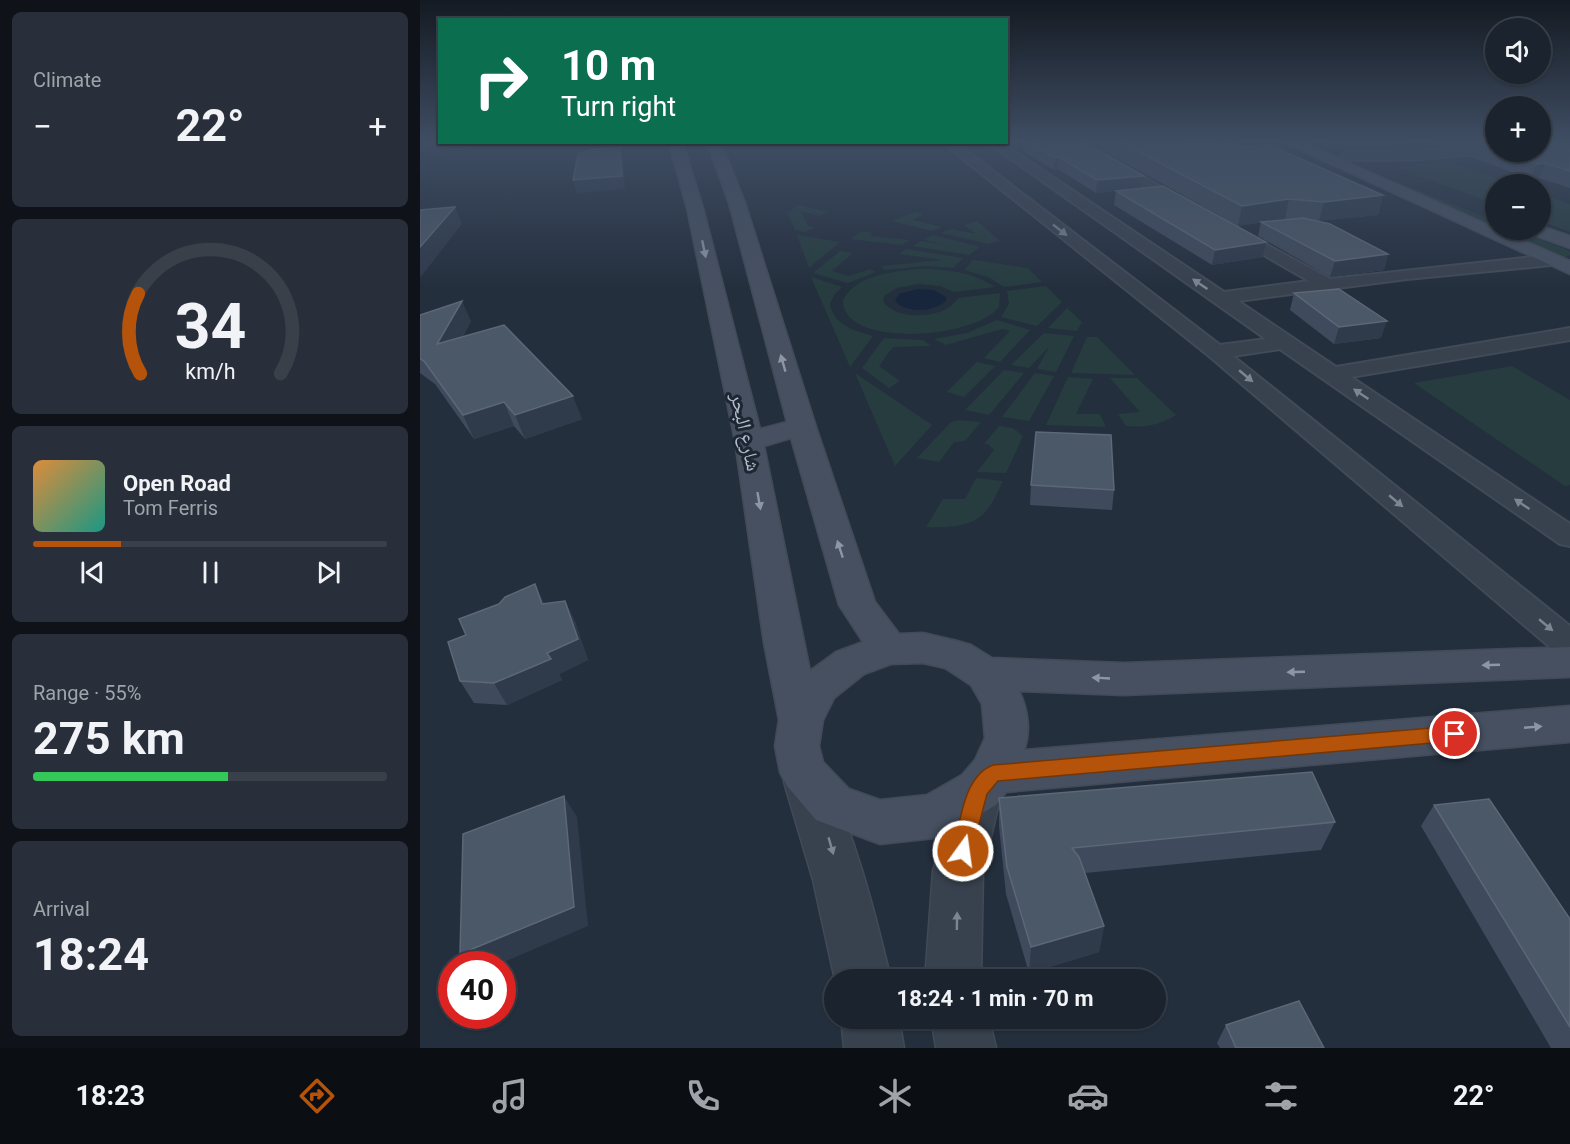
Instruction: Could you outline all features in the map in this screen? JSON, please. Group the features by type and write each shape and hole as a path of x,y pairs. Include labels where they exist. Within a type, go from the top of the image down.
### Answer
{"main road":[{"name":"شارع البحر","path":"696,190 695,208 748,441 784,643 801,720"},
{"name":"شارع البحر","path":"729,190 737,203 802,427 858,605 888,649"},
{"path":"1395,190 1570,268"},
{"path":"695,208 737,203"},
{"path":"1551,235 1570,242"},
{"path":"748,441 802,427"},
{"path":"986,782 1007,738 1003,702 985,674 957,656 923,648 888,649 850,663 819,687 801,720 797,746 803,772 832,805 880,822 934,816 986,782 1570,724"},
{"path":"985,674 1124,679 1570,663"}],"street":[{"path":"1007,190 1216,352 1570,645"},
{"path":"1063,190 1570,537"},
{"path":"1159,190 1327,284"},
{"path":"1143,195 1165,193"},
{"path":"1079,202 1100,200"},
{"path":"1236,233 1259,229"},
{"path":"1221,298 1407,274 1551,260"},
{"path":"1386,263 1407,274"},
{"path":"1331,374 1570,334"},
{"path":"1216,352 1284,342"},
{"path":"803,772 827,834 848,908 861,969"},
{"path":"954,969 958,871 986,782"},
{"path":"871,1029 874,1048"},
{"path":"962,1029 966,1048"}],"green space":[{"path":"1408,190 1416,190 1485,217 1485,225"},
{"path":"1458,190 1485,190 1485,200"},
{"path":"1551,198 1570,204 1570,232 1551,225"},
{"path":"799,205 829,212 819,216 801,211 808,226 815,227 805,232 795,230 787,213"},
{"path":"915,212 924,214 912,220 942,227 932,231 892,221"},
{"path":"977,221 1000,241 989,244 941,233 951,229 976,234 964,225"},
{"path":"862,231 873,233 870,236 910,240 902,245 850,239"},
{"path":"797,235 840,242 809,268"},
{"path":"933,235 980,247 969,255 913,246 921,241 945,245 925,240"},
{"path":"1518,240 1542,240 1570,251 1570,255 1562,260"},
{"path":"906,249 963,258 954,268 926,266 885,270 881,266 943,260 899,254"},
{"path":"840,251 853,253 832,271 849,276 870,269 876,272 848,283 813,273"},
{"path":"973,260 1028,268 1042,282 1004,287 988,277 964,270"},
{"path":"917,269 967,274 995,287 954,292 940,286 918,284 897,288 884,296 883,301 889,308 909,315 933,314 952,305 958,298 1000,293 999,307 985,318 964,326 939,332 912,334 886,332 864,326 848,316 843,300 857,285 876,276"},
{"path":"811,277 842,287 834,295 830,304 835,317 852,329 873,336 850,367"},
{"path":"1046,286 1062,302 1037,326 1001,317 1009,304 1007,291"},
{"path":"1067,308 1082,322 1077,331 1048,328"},
{"path":"997,320 1030,330 1000,362 984,358 1010,331 1002,329 946,345 934,339 967,333"},
{"path":"1044,333 1074,336 1056,372 1037,369 1049,347 1029,368 1011,365"},
{"path":"1087,337 1097,337 1135,375 1071,373"},
{"path":"884,338 923,340 931,346 893,347 879,366 900,381 889,388 862,368"},
{"path":"977,362 995,366 964,397 947,392"},
{"path":"1512,366 1570,400 1570,485 1565,486 1414,383"},
{"path":"1004,370 1024,373 989,415 965,410"},
{"path":"855,373 932,425 895,466"},
{"path":"1035,373 1054,376 1029,421 1002,417"},
{"path":"1068,377 1093,379 1076,414 1100,414 1106,427 1046,425"},
{"path":"1110,378 1137,378 1176,415 1152,425 1126,426 1118,414 1140,412"},
{"path":"959,420 981,422 965,441 954,442 939,462 917,458 951,422"},
{"path":"999,426 1013,428 1023,436 1006,473 977,472 994,450 988,444 984,444"},
{"path":"976,478 1003,481 991,504 981,516 959,525 926,527 943,499 965,499"}],"water":[{"path":"918,289 934,290 946,297 946,301 935,307 913,310 895,301 899,294"}],"building":[{"path":"1170,190 1266,242 1215,250 1116,191"},
{"path":"1211,190 1371,190 1383,195 1324,202 1289,199 1242,206"},
{"path":"455,207 420,247 420,210"},
{"path":"1303,218 1330,224 1388,254 1335,261 1261,222"},
{"path":"1339,289 1387,321 1339,327 1294,293"},
{"path":"462,301 437,344 504,325 573,396 515,415 504,402 463,415 424,361 420,359 420,315"},
{"path":"1036,432 1111,435 1114,490 1031,485"},
{"path":"535,584 542,604 565,601 578,639 547,653 551,659 494,683 460,681 448,642 466,635 459,619 499,604 505,597"},
{"path":"1312,772 1335,822 1072,848 1079,857 1104,926 1031,947 1007,867 999,798"},
{"path":"564,796 574,907 467,951 460,951 463,834"},
{"path":"1489,799 1570,919 1570,1027 1434,805"},
{"path":"1299,1001 1324,1048 1236,1048 1226,1025"}],"route":[{"path":"963,851 979,790 993,773 1455,734"}]}
